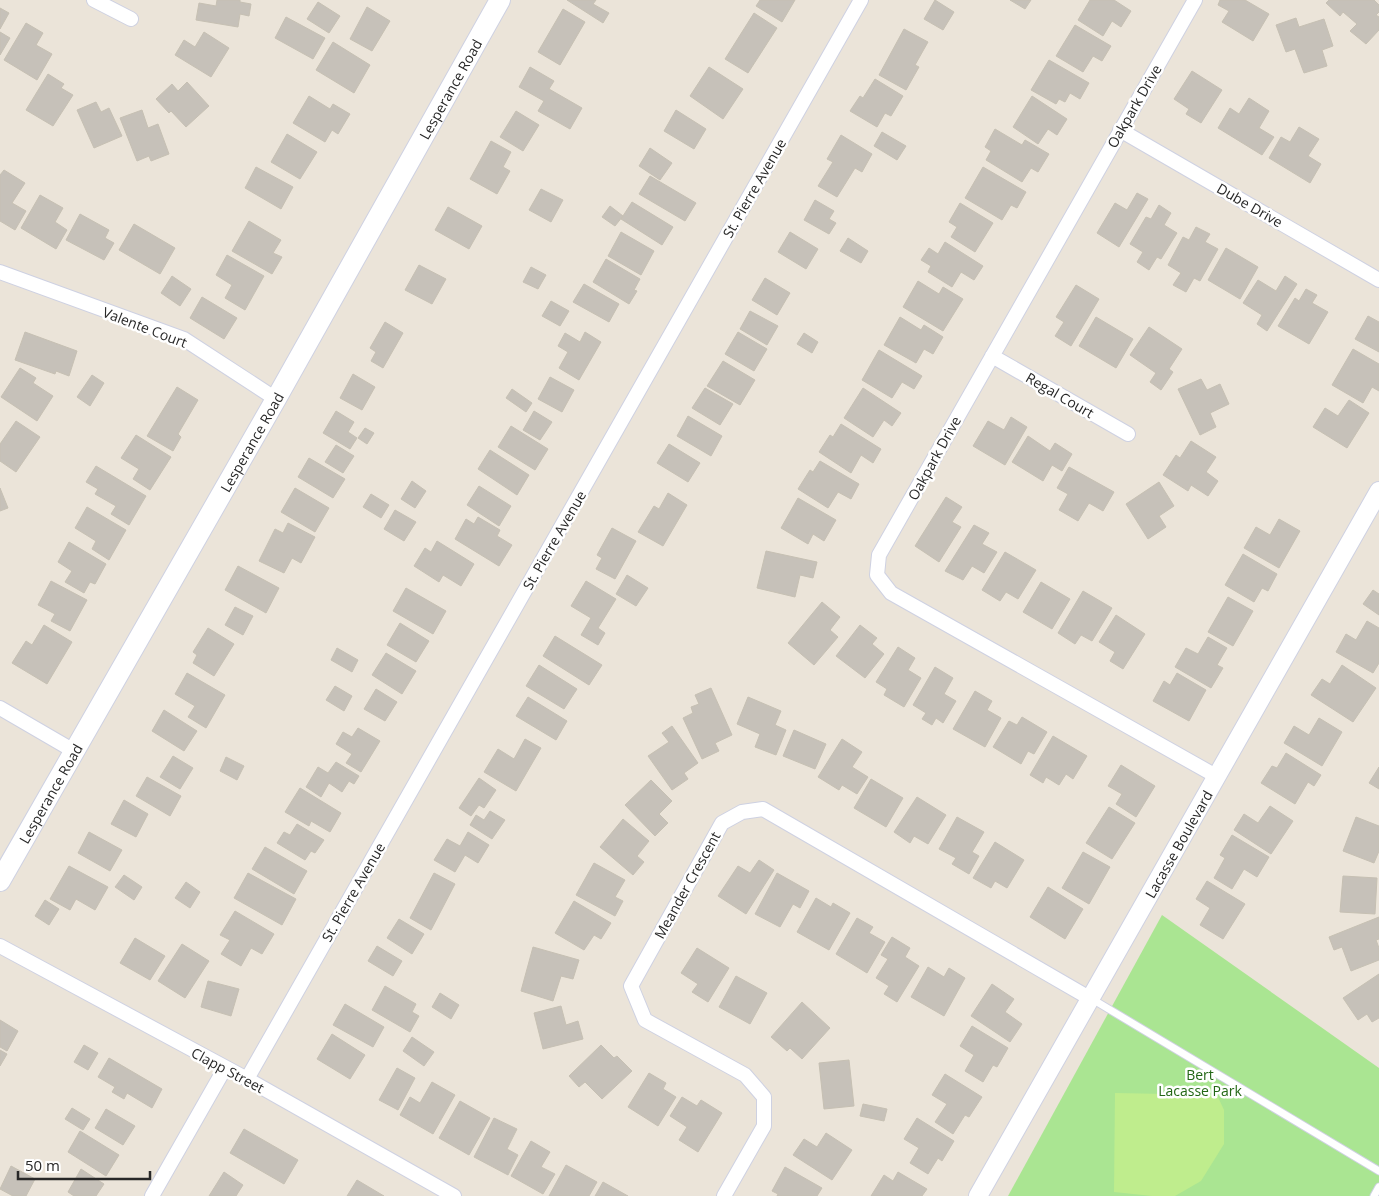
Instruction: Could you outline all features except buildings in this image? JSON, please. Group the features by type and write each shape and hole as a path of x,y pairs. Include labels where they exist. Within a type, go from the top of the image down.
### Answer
{"main road":[{"name":"Lesperance Road","path":"0,881 276,399 500,0"}],"street":[{"path":"94,0 131,19"},
{"name":"St. Pierre Avenue","path":"247,1079 861,0"},
{"name":"Oakpark Drive","path":"1195,0 879,556 877,575 891,593 1216,776"},
{"name":"Dube Drive","path":"1120,130 1379,280"},
{"name":"Valente Court","path":"2,277 184,340 276,399"},
{"name":"Regal Court","path":"992,356 1128,434"},
{"name":"Lacasse Boulevard","path":"978,1196 1379,491"},
{"path":"0,708 74,751"},
{"name":"Meander Crescent","path":"724,1196 764,1126 764,1097 745,1075 645,1020 631,986 722,823 742,812 763,808 1091,999"},
{"name":"Clapp Street","path":"0,946 247,1079 454,1196"},
{"path":"152,1196 225,1068"}],"lane":[{"path":"1091,999 1379,1171"},
{"path":"1374,1196 1379,1187"}],"green space":[{"name":"Bert Lacasse Park","path":"1162,915 1379,1068 1379,1196 1008,1196"},
{"path":"1115,1093 1217,1095 1224,1110 1224,1144 1201,1181 1175,1196 1152,1196 1114,1192"}]}
